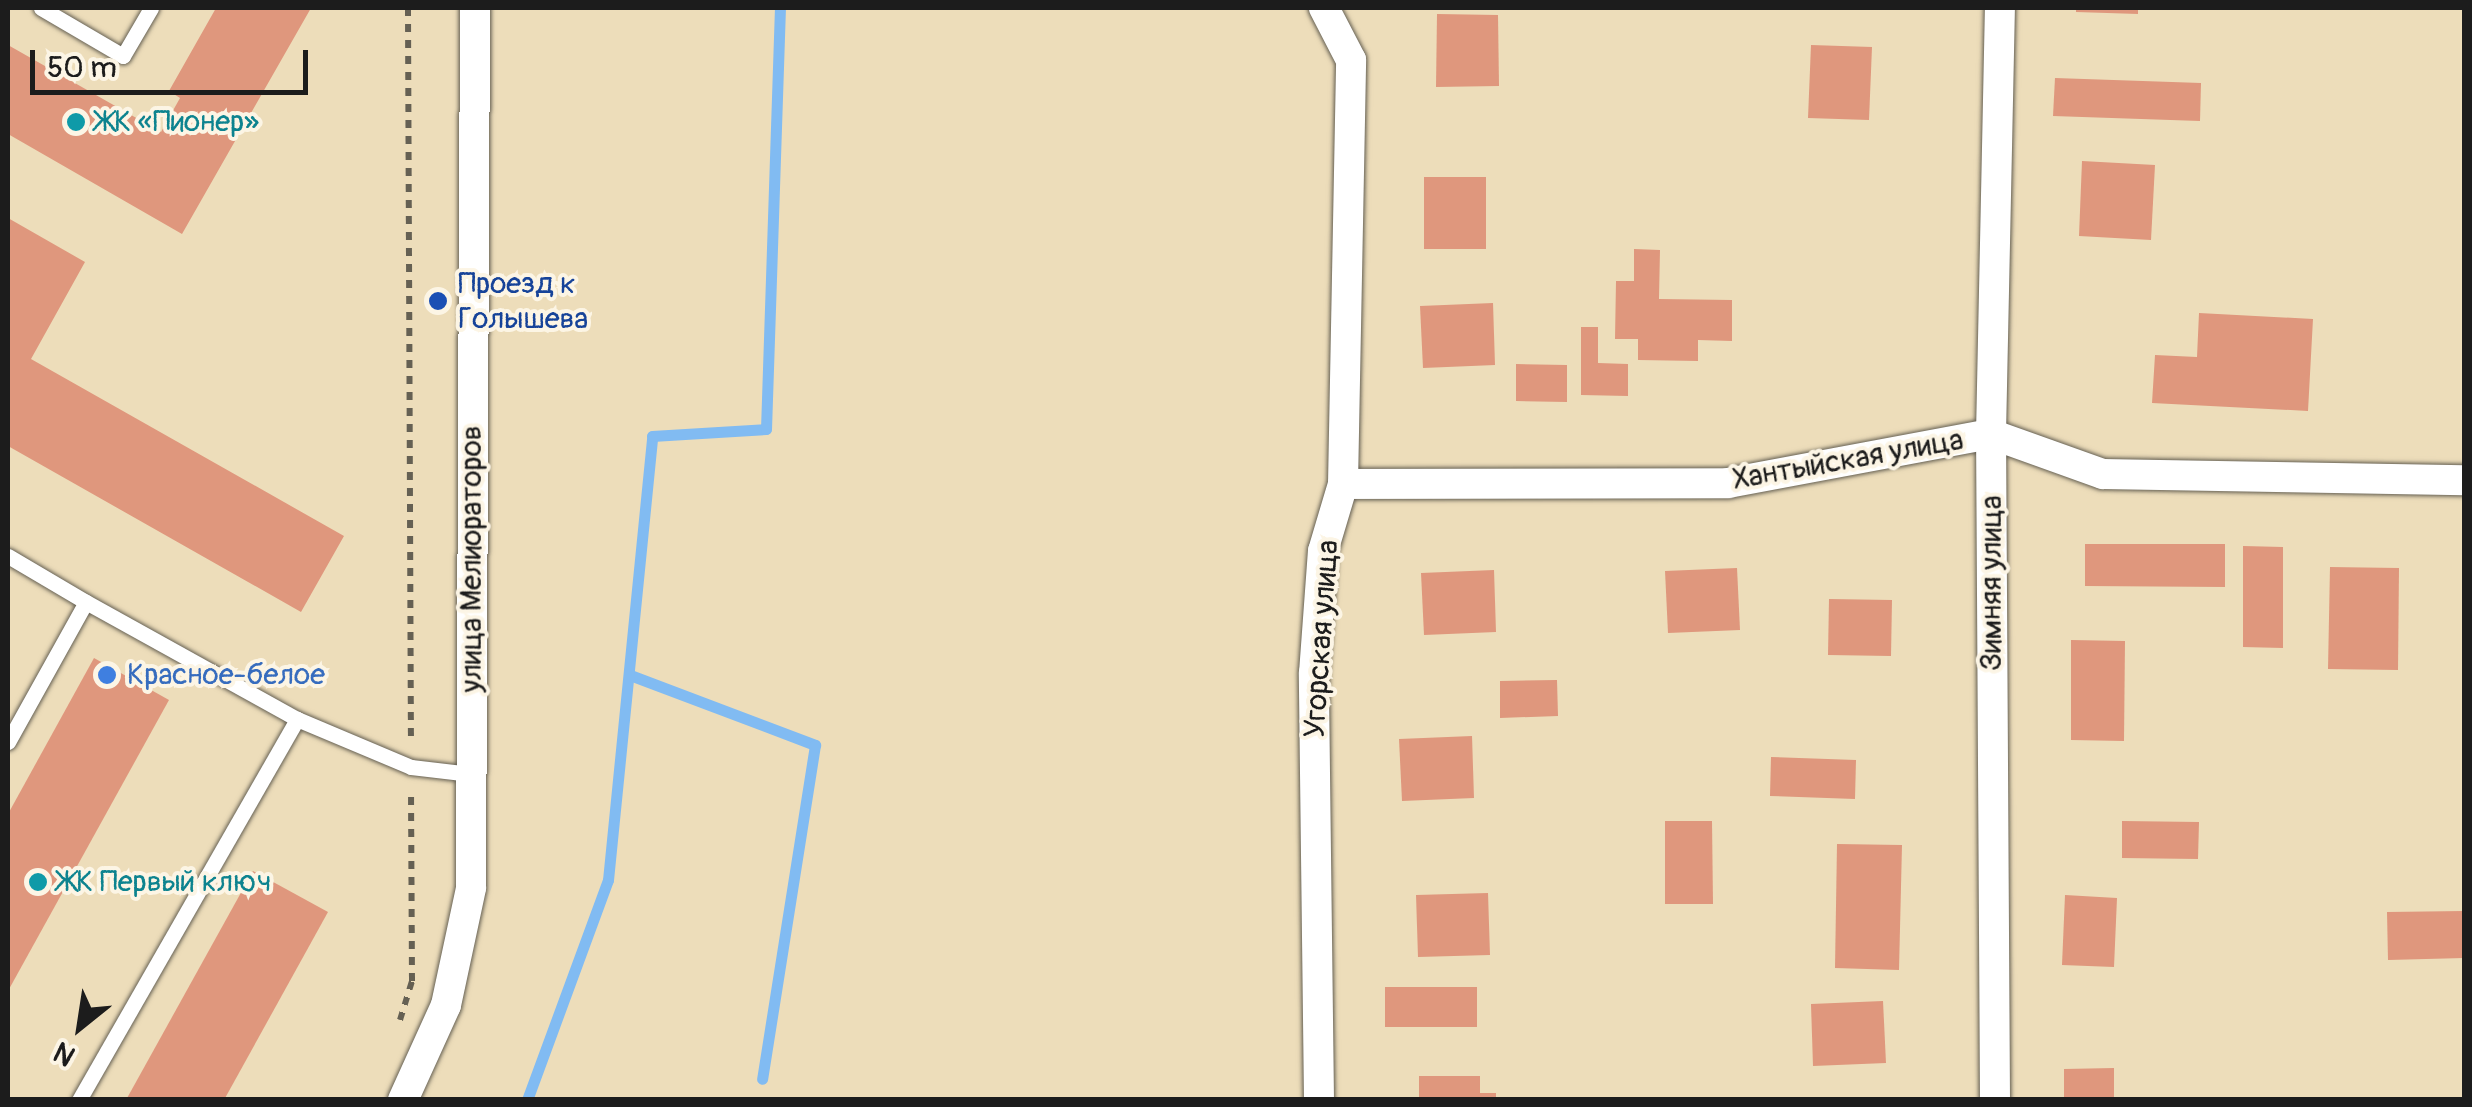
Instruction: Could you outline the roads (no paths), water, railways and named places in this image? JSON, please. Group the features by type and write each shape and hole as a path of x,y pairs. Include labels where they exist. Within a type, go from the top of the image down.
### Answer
{"street":[{"name":"улица Мелиораторов","path":"403,1100 446,1005 471,888 475,8"},
{"name":"Угорская улица","path":"1319,1100 1314,673 1322,550 1343,484 1351,60 1324,8"},
{"name":"Зимняя улица","path":"1996,1100 1992,434 2000,8"},
{"name":"Хантыйская улица","path":"1343,484 1728,482 1992,434 2103,474 2464,480"}],"lane":[{"path":"41,8 123,56 151,8"},
{"path":"8,556 298,718 411,767 471,774"},
{"path":"8,742 86,602"},
{"path":"79,1100 298,718"}],"waterway":[{"path":"527,1100 608,880 652,436 766,429 780,8"},
{"path":"630,675 815,745 762,1079"}],"place":[{"name":"ЖК «Пионер»","path":"76,122"},
{"name":"Проезд к Голышева","path":"438,301"},
{"name":"Красное-белое","path":"107,675"},
{"name":"ЖК Первый ключ","path":"38,882"}]}
